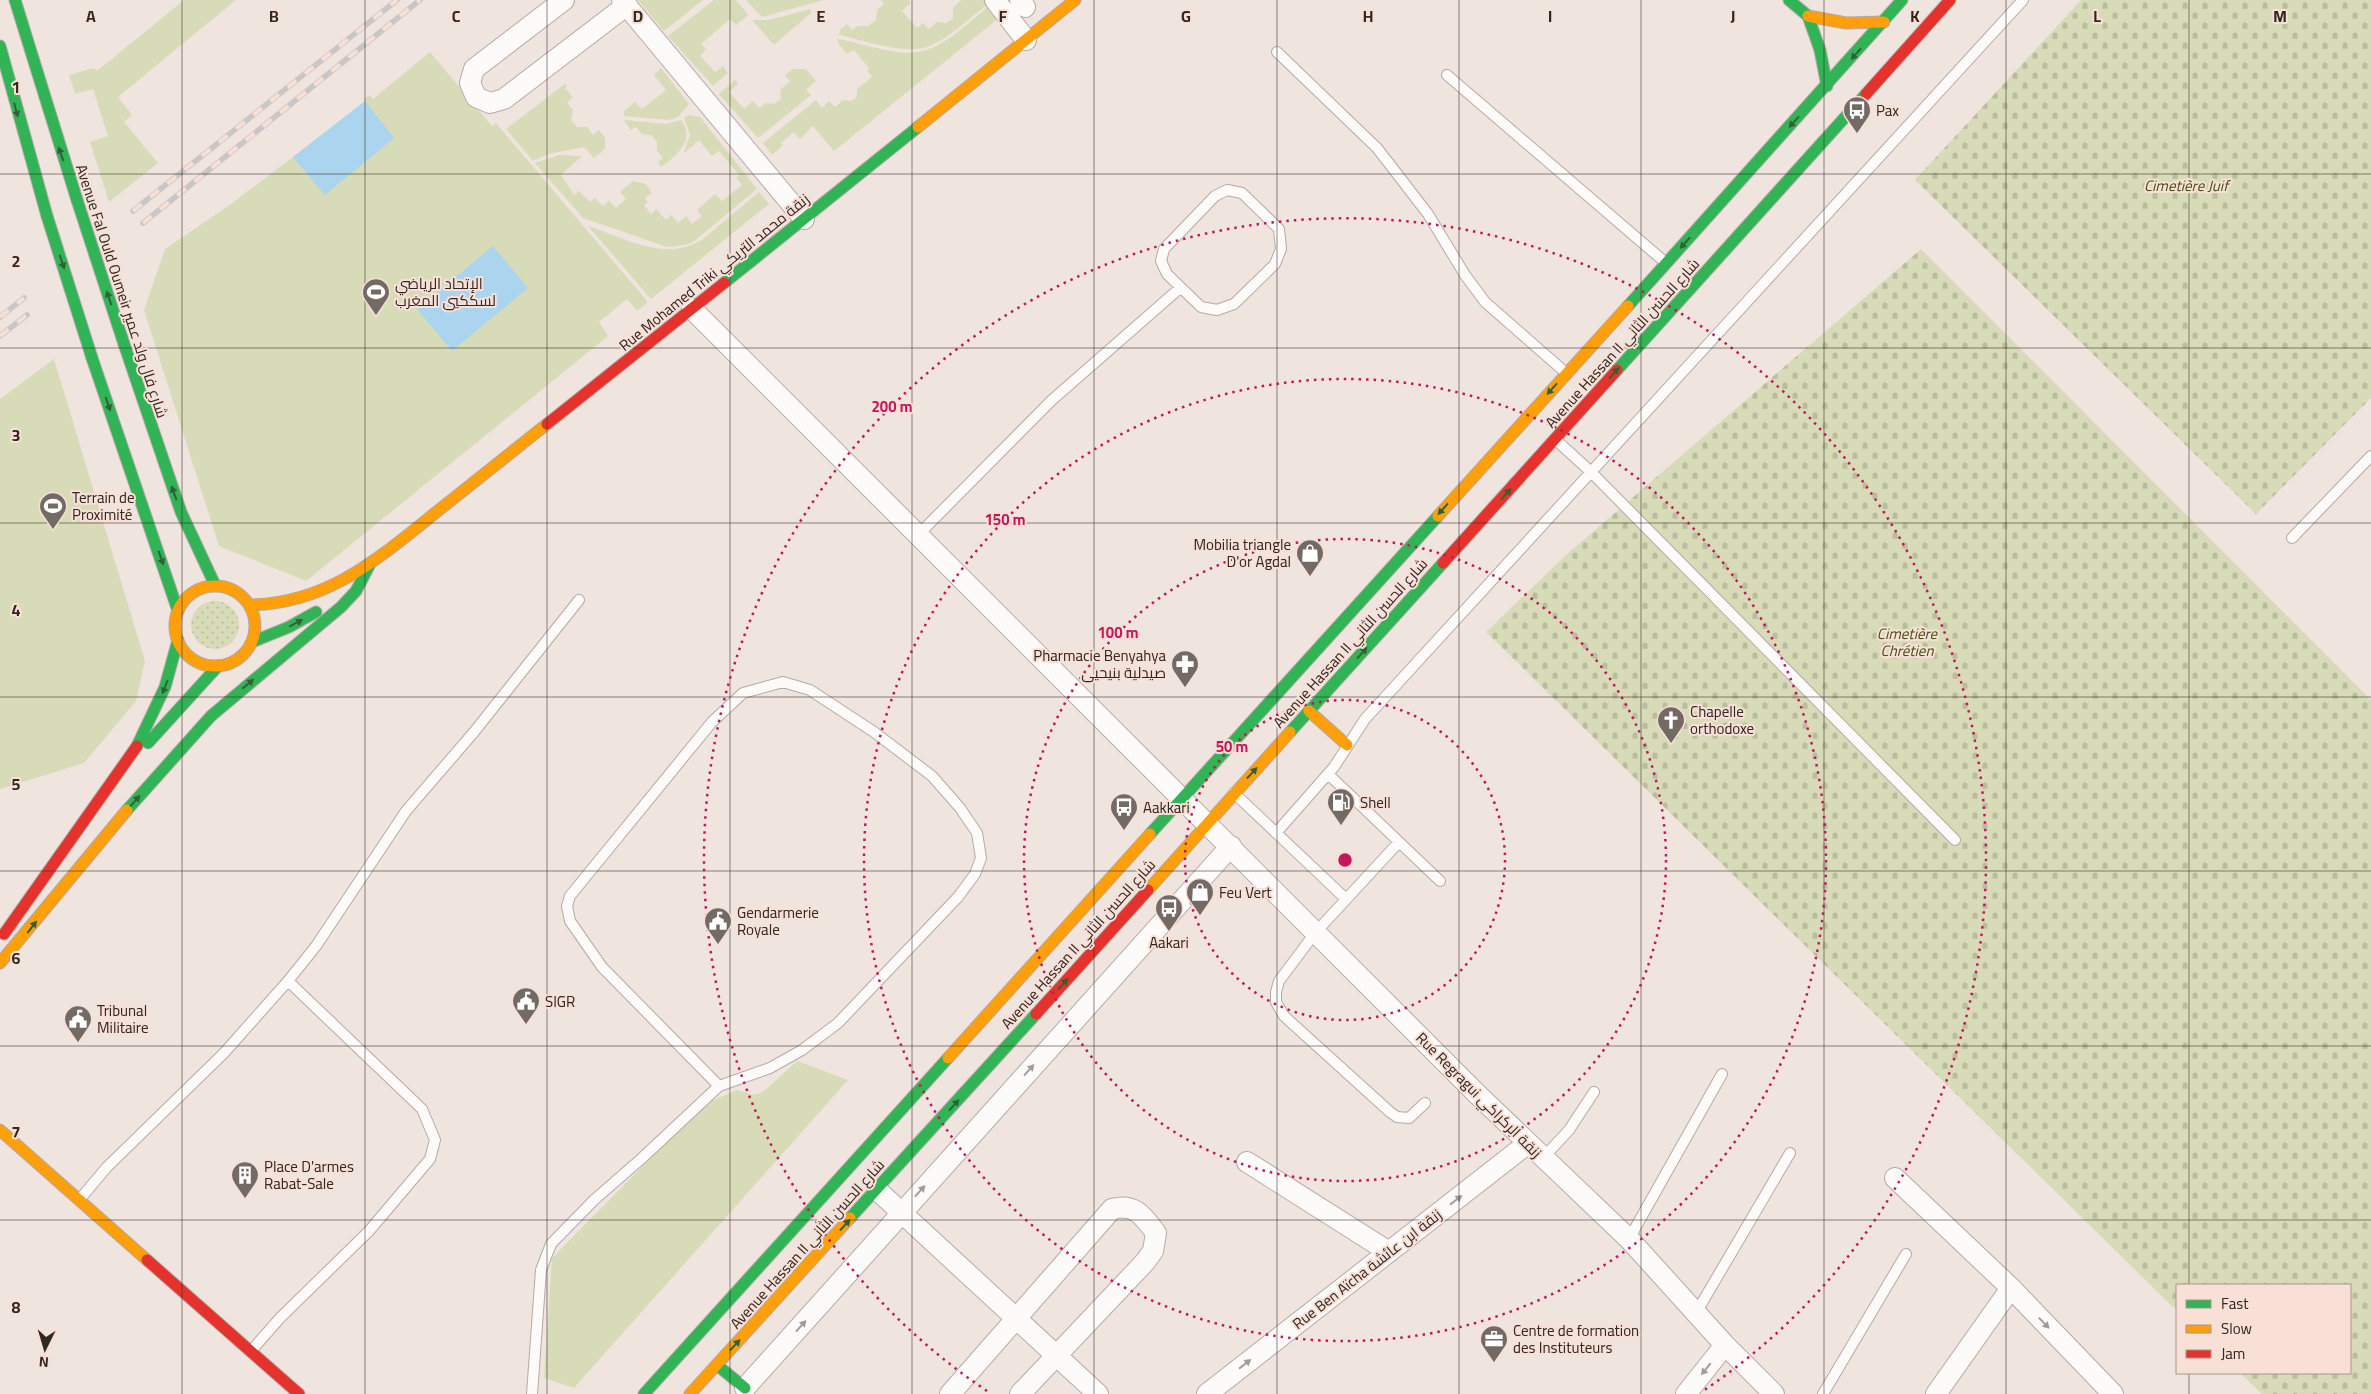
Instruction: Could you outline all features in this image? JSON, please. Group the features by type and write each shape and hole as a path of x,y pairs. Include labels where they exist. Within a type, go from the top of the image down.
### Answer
{"main road":[{"name":"Avenue Fal Ould Oumeir شارع فال ولد عمير","path":"15,0 77,200 181,512 216,585"},
{"name":"Rue Mohamed Triki زنقة محمد التريكي","path":"252,642 290,627 319,610 341,593 370,565 804,220 1075,0"},
{"path":"1789,0 1808,16 1846,23 1884,22"},
{"name":"Avenue Hassan II شارع الحسن الثاني","path":"644,1394 1827,86 1902,0"},
{"name":"Avenue Hassan II شارع الحسن الثاني","path":"690,1394 1122,919 1206,821 1309,711 1950,0"},
{"path":"1808,16 1820,50 1827,86"},
{"path":"0,46 22,134 47,216 92,358 178,611"},
{"name":"Rue Mohamed Triki زنقة محمد التريكي","path":"249,605 279,604 308,598 370,565"},
{"path":"0,963 185,744 234,696 341,608 356,591 370,565"},
{"path":"0,939 133,754 165,687 178,640 176,621 178,611 189,596 206,587 216,585 231,589 249,605 255,621 252,642 234,661 218,666 159,733 133,754"},
{"path":"178,640 186,652 198,661 218,666"},
{"path":"1309,711 1347,745"},
{"path":"0,1130 299,1394"},
{"path":"717,1364 742,1391"}],"street":[{"path":"564,0 474,69 470,84 476,97 490,103 504,99 625,3 804,220"},
{"path":"995,0 1026,40"},
{"name":"Rue Regragui زنقة الركراكي","path":"692,309 1231,846 1315,933 1528,1144 1629,1239 1725,1345 1774,1394"},
{"path":"742,1391 1231,846"},
{"name":"Rue Ben Aïcha زنقة ابن عائشة","path":"1207,1394 1528,1144"},
{"path":"1247,1162 1389,1252"},
{"path":"1895,1178 2011,1288 2113,1394"},
{"path":"877,1190 1098,1394"},
{"path":"950,1394 1112,1210 1123,1206 1136,1211 1156,1233 1153,1251 1145,1262 1020,1394"},
{"path":"1936,1394 2011,1288"},
{"path":"1686,1394 1725,1345"}],"lane":[{"path":"1276,833 1328,774 1371,712 2023,0"},
{"path":"1277,52 1377,148 1428,214 1465,275 1485,302 1566,373"},
{"path":"1447,75 1666,264"},
{"path":"1227,190 1242,194 1279,229 1281,249 1275,264 1234,304 1217,310 1201,307 1180,288 1167,274 1161,261 1164,250 1215,196 1227,190"},
{"path":"919,534 1052,400 1180,288"},
{"path":"1555,439 1591,472 1955,840"},
{"path":"2292,538 2371,456"},
{"path":"79,1200 107,1167 230,1046 288,981 316,946 406,811 474,732 579,600"},
{"path":"532,1394 541,1270 551,1244 594,1200 719,1086 770,1068 802,1050 838,1023 958,897 975,874 981,858 977,834 960,808 932,776 874,732 810,690 783,682 743,693 712,722 583,877 570,896 567,906 570,921 602,967 719,1086"},
{"path":"1328,774 1440,881"},
{"path":"1234,792 1346,899"},
{"path":"1399,842 1315,933 1279,981 1276,992 1279,1010 1397,1117 1409,1118 1425,1103"},
{"path":"251,1352 280,1318 369,1231 430,1159 435,1140 422,1110 288,981"},
{"path":"1629,1239 1722,1074"},
{"path":"1543,1158 1568,1130 1594,1092"},
{"path":"1696,1313 1790,1153"},
{"path":"1822,1394 1906,1254"}],"green space":[{"path":"184,0 236,0 118,97 132,115 124,122 158,163 109,202 90,142 108,136 93,89 75,94 69,75 94,68 97,71"},
{"path":"638,0 703,0 664,31"},
{"path":"714,0 736,0 748,15 736,25 730,19 701,44 706,49 700,56 715,72 723,66 728,73 713,86 668,36"},
{"path":"746,0 824,0 762,17"},
{"path":"881,0 909,0 911,3 902,11 917,28 923,23 929,29 937,22 946,23 953,18 953,8 961,0 984,0 988,4 951,34 927,47 917,49 895,48 839,35 840,30 847,24 852,30 858,26 868,26 876,20 877,10 884,4"},
{"name":"Cimetière Juif","path":"2081,0 2371,0 2371,398 2256,514 1915,180"},
{"path":"989,6 999,18 834,151 813,126 800,139 794,132 781,143 783,145 772,155 763,143 816,100 822,108 829,101 835,107 843,100 851,101 857,97 857,89 872,77 867,70 869,68 854,50 847,54 838,43 838,39 889,51 909,53 928,50 947,40"},
{"path":"811,9 811,13 774,45 752,20 769,20"},
{"name":"الإتحاد الرياضي لسككيي المغرب","path":"430,52 492,126 496,123 648,302 637,311 627,299 599,322 608,336 306,581 219,546 144,310 165,249 231,204 365,102 364,99 370,95 373,99"},
{"path":"661,68 689,104 678,117 669,120 624,116 624,111 635,102 642,109 666,90 654,75"},
{"path":"793,69 806,69 816,81 806,90 811,95 758,138 719,94 735,80 738,84 729,92 744,109 753,101 759,108 766,103 774,104 781,99 780,90 790,81 785,75"},
{"path":"566,83 566,89 573,97 567,103 573,110 571,120 577,127 587,127 593,135 599,130 605,138 605,149 594,158 584,147 549,154 533,161 506,129"},
{"path":"689,115 700,117 757,189 693,242 685,245 667,247 583,218 535,163 559,155 582,156 561,175 574,195 579,191 590,202 595,198 603,206 609,200 616,208 626,199 620,192 633,181 646,184 652,193 645,198 648,202 644,205 651,214 656,209 666,220 671,215 678,223 686,216 692,224 702,216 697,210 715,194 722,201 742,185 736,178 739,175 719,151 712,156 699,140 683,154 690,135 684,118"},
{"path":"624,120 666,124 681,120 685,127 685,141 678,153 661,167 658,162 663,158 657,151 657,142 651,135 642,134 636,127 631,130"},
{"path":"759,192 769,204 651,299 588,226 646,246 675,249 689,246 703,239"},
{"name":"Cimetière Chrétien","path":"1921,249 2371,700 2371,1394 2262,1394 2241,1374 2351,1374 2351,1284 2176,1284 2176,1310 1486,632 1565,556"},
{"name":"Terrain de Proximité","path":"54,359 145,661 136,701 84,763 0,789 0,399"},
{"path":"215,601 224,603 232,608 237,616 239,625 237,634 232,642 224,647 215,649 206,647 198,642 193,634 191,625 193,616 198,608 206,603"},
{"path":"797,1061 848,1080 574,1388 544,1378 552,1258 694,1114 709,1102 737,1090 754,1095 763,1092"}],"water":[{"path":"365,101 394,138 325,195 293,157"},
{"path":"493,246 528,288 452,351 417,309"}],"railway":[{"path":"133,211 397,0"},
{"path":"143,223 420,0"},
{"path":"0,317 24,298"},
{"path":"0,336 27,315"}],"traffic: fast":[{"path":"15,0 77,200"},
{"path":"1789,0 1808,16 1820,50 1827,86"},
{"path":"1628,306 1902,0"},
{"path":"0,46 47,216"},
{"path":"1617,370 1866,94"},
{"path":"724,283 918,127"},
{"path":"77,200 124,344"},
{"path":"47,216 92,358"},
{"path":"124,344 181,512 215,585"},
{"path":"92,358 178,611"},
{"path":"1150,834 1438,516"},
{"path":"1290,732 1443,563"},
{"path":"127,810 211,716 341,607 356,591 369,566"},
{"path":"252,642 289,627 316,612"},
{"path":"137,746 165,687 178,640"},
{"path":"148,743 218,666"},
{"path":"850,1218 1036,1014"},
{"path":"644,1394 948,1058"},
{"path":"717,1365 745,1388"}],"traffic: slow":[{"path":"918,127 1075,0"},
{"path":"1808,16 1846,23 1884,22"},
{"path":"1438,516 1628,306"},
{"path":"249,605 278,603 304,596 329,587 352,575 396,545 547,424"},
{"path":"215,586 230,589 243,598 252,611 255,626 252,641 243,654 230,663 215,666 200,663 187,654 178,641 175,626 178,611 187,598 200,589 215,586"},
{"path":"1309,711 1347,745"},
{"path":"1148,890 1290,732"},
{"path":"0,963 127,810"},
{"path":"948,1058 1150,834"},
{"path":"0,1130 147,1260"},
{"path":"690,1394 850,1218"}],"traffic: jam":[{"path":"1866,94 1950,0"},
{"path":"547,424 724,283"},
{"path":"1443,563 1617,370"},
{"path":"4,934 137,746"},
{"path":"1036,1014 1148,890"},
{"path":"147,1260 299,1394"}],"place":[{"name":"Pax","path":"1857,134"},
{"name":"الإتحاد الرياضي لسككيي المغرب","path":"376,316"},
{"name":"Terrain de Proximité","path":"53,530"},
{"name":"Mobilia triangle D'or Agdal","path":"1310,577"},
{"name":"Pharmacie Benyahya صيدلية بنيحيى","path":"1185,688"},
{"name":"Chapelle orthodoxe","path":"1671,744"},
{"name":"Shell","path":"1341,826"},
{"name":"Aakkari","path":"1124,831"},
{"name":"Feu Vert","path":"1200,916"},
{"name":"Aakari","path":"1169,932"},
{"name":"Gendarmerie Royale","path":"718,945"},
{"name":"SIGR","path":"526,1025"},
{"name":"Tribunal Militaire","path":"78,1043"},
{"name":"Place D'armes Rabat-Sale","path":"245,1199"},
{"name":"Centre de formation des Instituteurs","path":"1494,1363"}]}
